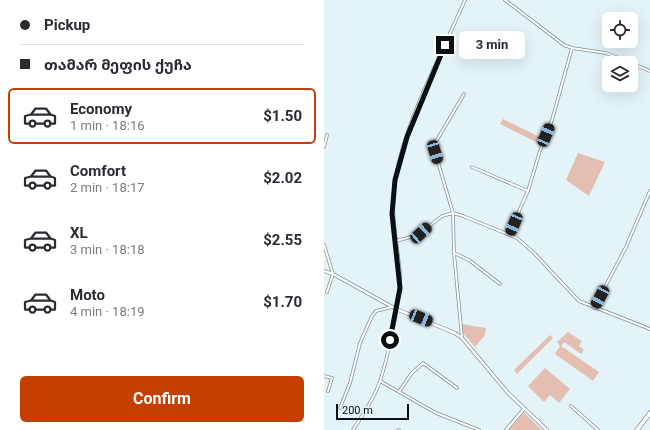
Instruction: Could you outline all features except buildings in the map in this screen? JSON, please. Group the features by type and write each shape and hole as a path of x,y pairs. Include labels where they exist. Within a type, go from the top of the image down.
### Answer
{"highway":[{"path":"637,430 650,412"}],"main road":[{"path":"324,271 333,274 392,307 447,329 462,338 524,409 547,430"},
{"path":"506,430 524,409"}],"street":[{"path":"353,430 373,398 380,381 400,288 392,214 395,180 403,151 429,80 465,0"},
{"path":"505,0 564,45 572,48 606,53 614,56"},
{"path":"510,233 528,191 540,151 552,120 572,48"},
{"path":"638,66 650,72"},
{"path":"462,338 454,253 453,213 434,145 464,94"},
{"path":"324,147 327,134"},
{"path":"472,167 528,191"},
{"path":"594,308 626,247 650,191"},
{"path":"396,241 418,235 442,216 453,213 510,233 535,254 574,298 594,308 650,329"},
{"path":"324,245 333,274 327,292"},
{"path":"454,253 469,260 500,284"},
{"path":"340,408 350,383 358,349 372,316 376,311 392,307"},
{"path":"399,392 411,374 423,363 457,388"},
{"path":"324,376 332,378 328,391"},
{"path":"380,381 436,413 479,430"},
{"path":"570,406 598,430"}],"shaded area":[{"path":"503,119 544,139 542,145 500,124"},
{"path":"578,153 605,162 589,196 566,180"},
{"path":"461,324 486,328 485,335 475,347 462,332"},
{"path":"568,332 582,341 579,346 584,350 581,354 564,342 561,346 599,372 593,381 555,354 560,346 557,342"},
{"path":"550,335 553,338 517,374 514,370"},
{"path":"545,368 570,389 559,403 550,395 544,402 528,386"},
{"path":"524,413 542,430 509,430"}],"route":[{"path":"390,340 400,288 400,273 392,214 395,180 407,137 429,80 445,45"}]}
